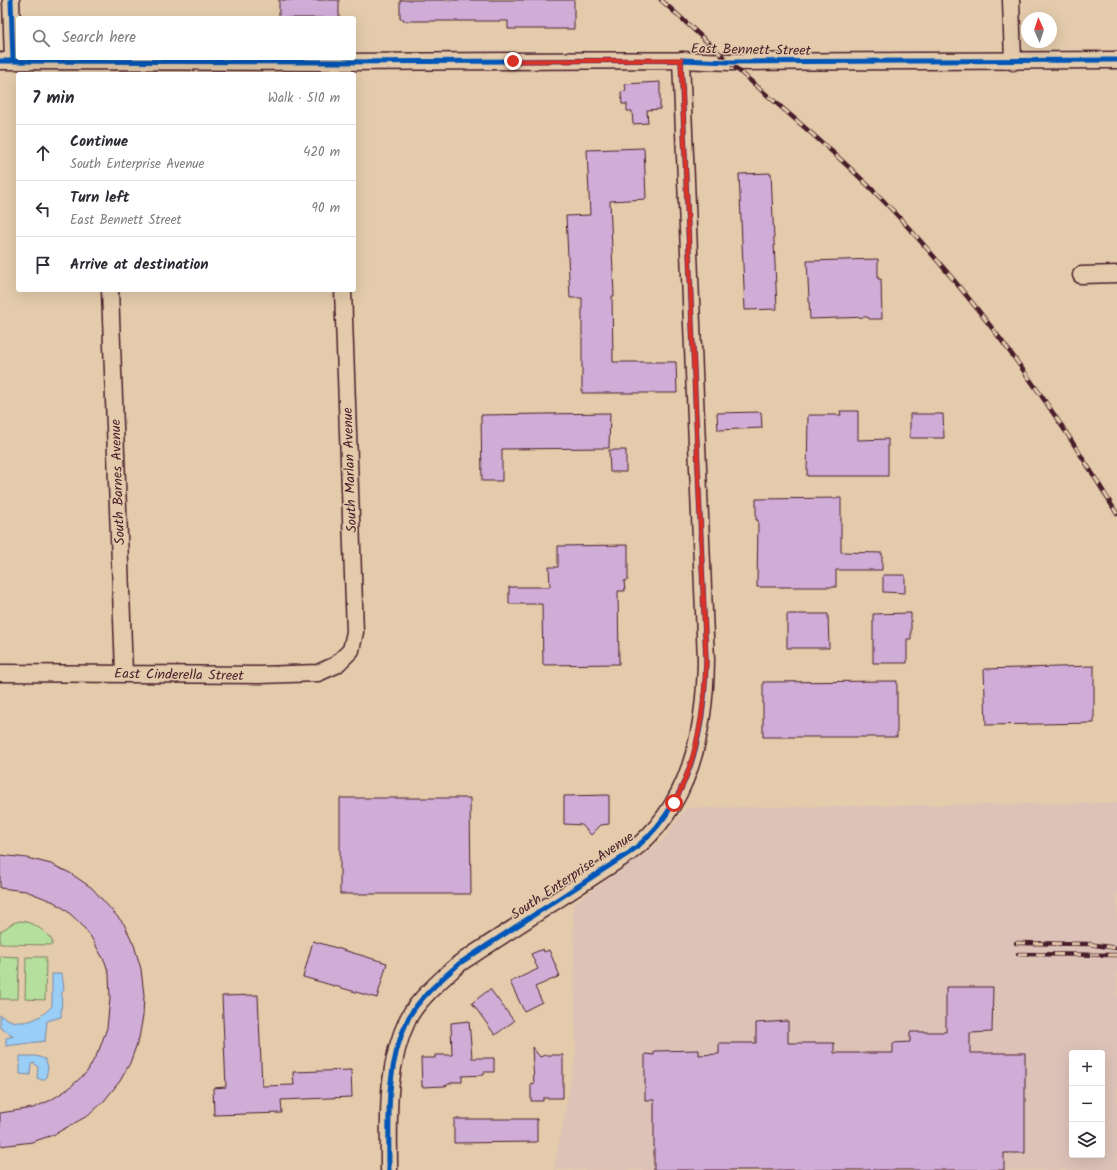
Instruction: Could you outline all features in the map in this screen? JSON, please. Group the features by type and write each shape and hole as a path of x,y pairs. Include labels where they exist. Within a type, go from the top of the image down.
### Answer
{"street":[{"path":"6,61 11,0"},
{"path":"1011,0 1013,62"},
{"name":"East Bennett Street","path":"6,61 102,68 336,68 681,60 730,62 1013,62 1117,60"},
{"name":"South Enterprise Avenue","path":"389,1170 389,1086 398,1044 408,1018 437,983 460,963 629,853 649,836 667,815 681,790 698,738 704,700 706,660 681,60"},
{"path":"1081,275 1117,274"},
{"name":"South Barnes Avenue","path":"110,292 124,673"},
{"name":"South Marlan Avenue","path":"343,292 355,632 351,650"},
{"name":"East Cinderella Street","path":"0,673 260,675 318,673 336,665 351,650"}],"shaded area":[{"path":"1117,803 1117,1170 554,1170 576,1054 573,904 662,841 686,808"}],"green space":[{"path":"20,921 30,923 42,930 52,940 52,945 0,944 0,932 13,923"},
{"path":"0,956 19,957 18,999 0,999"},
{"path":"26,957 46,957 45,1000 25,999"}],"water":[{"path":"52,974 62,974 64,990 62,992 61,1017 47,1021 45,1041 6,1046 6,1038 14,1036 0,1028 0,1015 7,1019 21,1022 34,1019 46,1012 52,1006"},
{"path":"20,1056 36,1056 45,1059 48,1067 46,1078 42,1080 37,1078 38,1067 34,1063 31,1064 30,1075 20,1074"}],"building":[{"path":"279,0 339,0 339,16 279,16"},
{"path":"400,0 574,0 574,29 508,29 508,21 403,21 404,19 400,19"},
{"path":"660,82 660,109 647,110 648,123 633,124 632,111 627,111 627,104 622,104 621,92 626,91 625,84"},
{"path":"644,148 646,199 610,201 614,296 612,296 613,362 676,362 677,393 582,393 582,298 570,298 566,216 590,215 587,150"},
{"path":"771,173 777,309 745,310 739,174"},
{"path":"878,259 878,279 881,279 882,319 869,319 868,317 810,319 807,261"},
{"path":"840,411 858,411 858,440 888,439 888,476 807,476 808,415 841,415"},
{"path":"761,412 762,428 718,430 717,413"},
{"path":"610,413 609,448 502,449 502,481 482,481 481,415"},
{"path":"910,414 943,414 944,438 910,438"},
{"path":"609,450 626,450 626,472 610,472"},
{"path":"841,498 841,552 882,553 882,570 836,570 836,587 757,587 758,520 756,520 756,499"},
{"path":"628,545 628,580 624,581 625,591 618,591 619,664 543,665 542,604 509,604 509,587 550,587 549,567 558,567 558,546"},
{"path":"883,575 905,575 905,593 883,592"},
{"path":"911,613 911,639 907,639 907,663 873,663 873,614"},
{"path":"787,614 828,614 829,648 787,648"},
{"path":"1094,666 1094,723 986,725 984,669"},
{"path":"897,681 897,737 763,737 763,682"},
{"path":"609,795 609,824 601,825 591,835 582,825 564,824 564,796"},
{"path":"340,798 470,798 471,894 340,894"},
{"path":"0,855 27,858 51,864 70,873 92,888 124,924 134,945 141,969 144,995 143,1016 139,1038 130,1063 120,1081 104,1101 89,1115 53,1135 32,1142 0,1146 0,1113 33,1108 51,1100 68,1089 87,1072 99,1050 107,1028 110,998 109,974 105,962 91,937 81,924 66,910 54,902 26,891 0,888"},
{"path":"313,941 387,963 377,998 303,977"},
{"path":"543,949 544,952 549,950 560,976 535,987 542,1002 524,1011 510,982 538,969 531,954"},
{"path":"946,987 993,987 992,1032 970,1033 970,1053 1025,1053 1025,1153 1004,1153 1004,1170 654,1170 654,1100 645,1100 645,1054 654,1055 654,1051 699,1050 699,1055 719,1054 719,1043 756,1043 756,1023 788,1021 788,1043 834,1043 834,1053 893,1053 893,1043 910,1042 910,1032 946,1032"},
{"path":"490,989 514,1021 495,1035 472,1003"},
{"path":"258,995 262,1086 294,1085 293,1072 351,1070 352,1097 281,1100 282,1113 214,1115 213,1088 226,1087 222,996"},
{"path":"469,1021 472,1058 494,1058 494,1072 484,1072 484,1075 462,1076 462,1082 453,1082 445,1086 422,1087 421,1058 435,1058 435,1055 452,1055 451,1023"},
{"path":"532,1047 540,1057 545,1055 563,1055 563,1098 543,1098 543,1101 531,1101 531,1083 534,1084"},
{"path":"454,1119 537,1119 537,1142 454,1143"}],"railway":[{"path":"661,0 730,63 816,137 878,195 897,215 958,285 1015,358 1068,435 1117,514"},
{"path":"1016,943 1088,944 1117,948"},
{"path":"1018,954 1117,955"}],"cycle path":[{"path":"11,0 13,60"},
{"path":"0,61 336,62 681,60 729,62 1117,60"},
{"path":"389,1170 389,1112 392,1074 395,1056 401,1037 412,1012 431,989 460,963 629,853 650,835 667,814 680,791 690,767 697,741 702,714 706,660 681,60"}],"route":[{"path":"513,61 681,60 694,332 706,680 702,719 698,738 687,776 674,803"}]}
